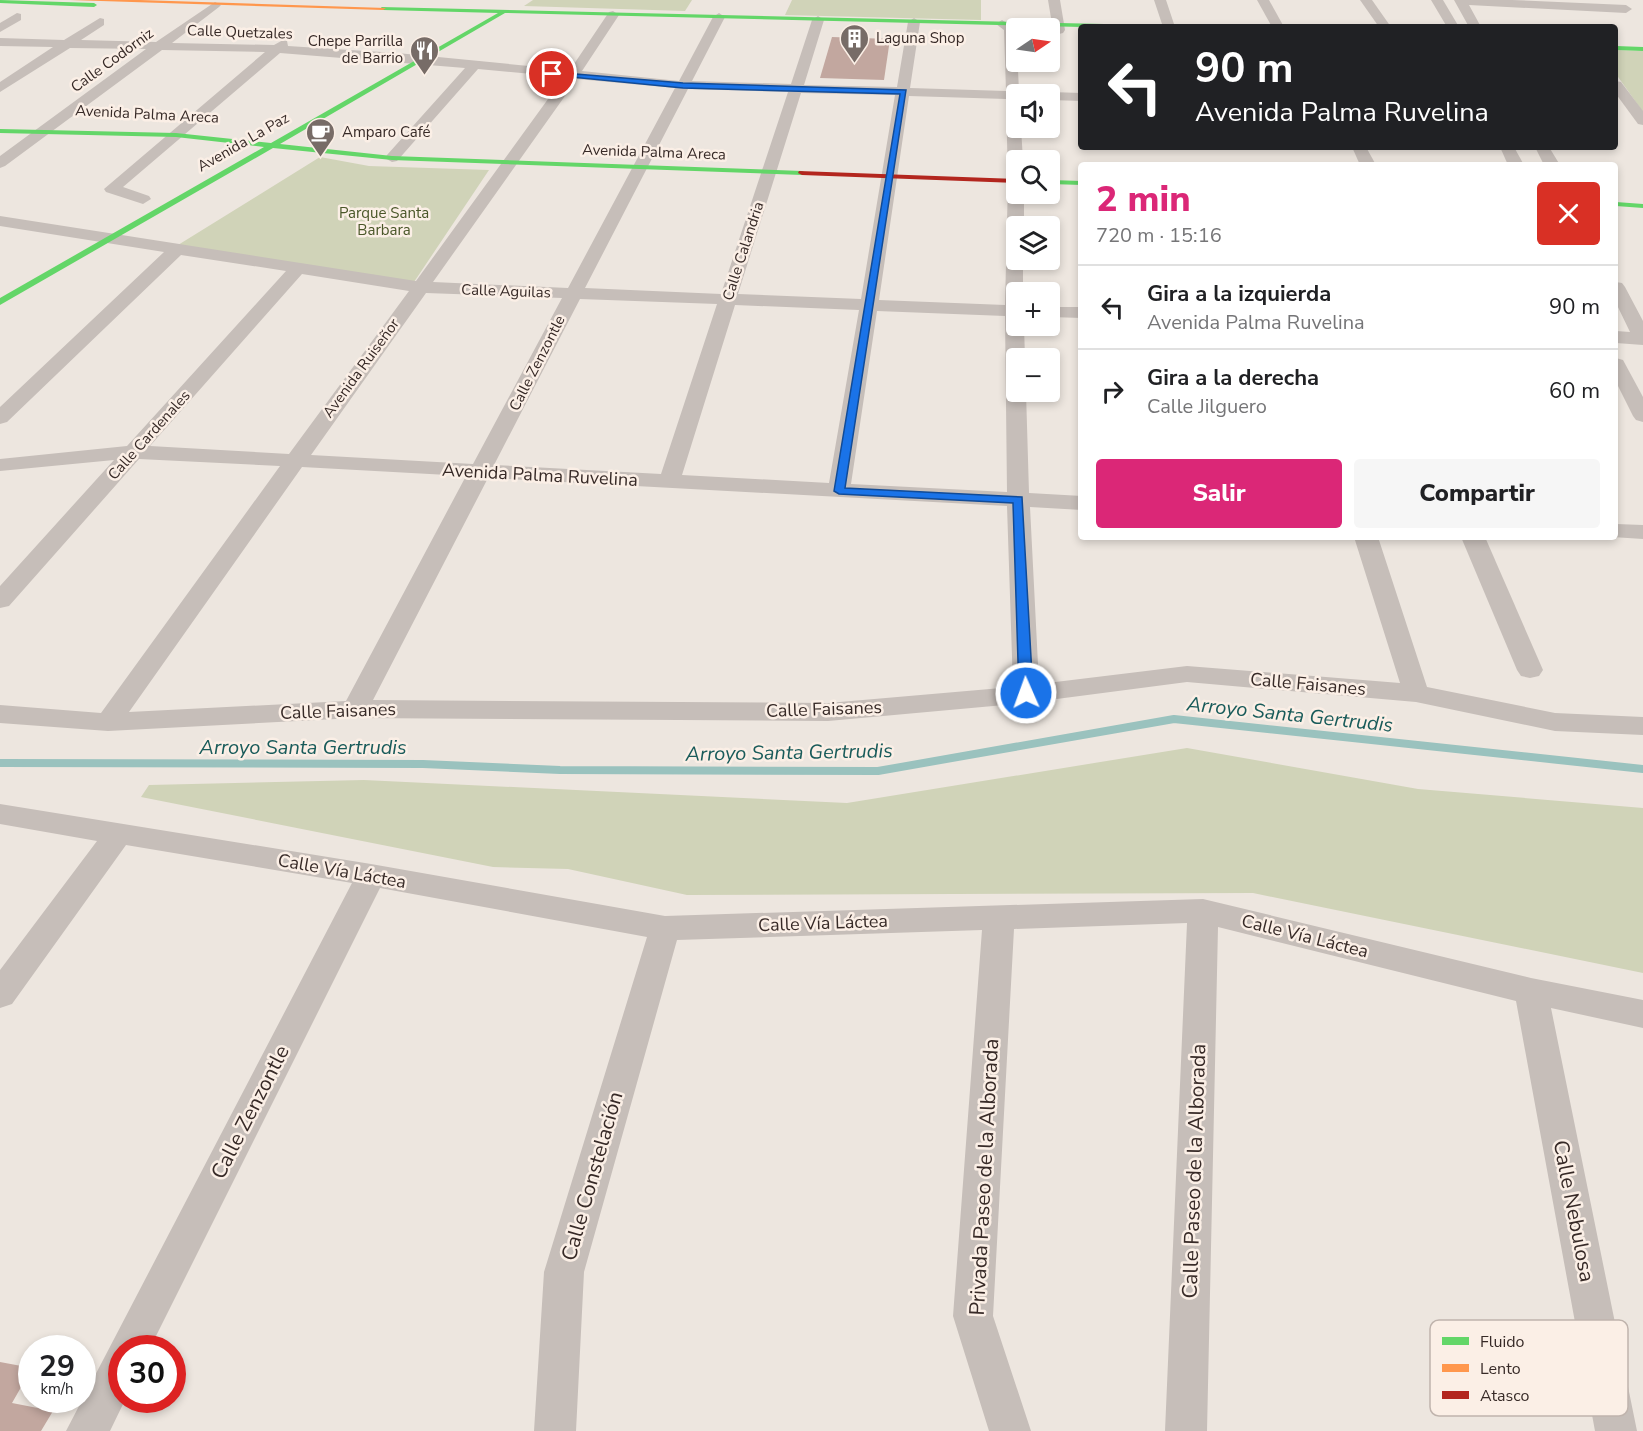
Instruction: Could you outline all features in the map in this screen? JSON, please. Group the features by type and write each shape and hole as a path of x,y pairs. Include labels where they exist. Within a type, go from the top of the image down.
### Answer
{"street":[{"path":"73,0 212,7"},
{"path":"1054,0 1055,18"},
{"path":"1160,0 1168,24"},
{"path":"1263,0 1276,24"},
{"path":"1366,0 1383,24"},
{"path":"1437,0 1451,24"},
{"path":"1460,1 1630,12 1613,0"},
{"path":"0,1 212,7 250,5 1006,28"},
{"path":"1460,1 1473,24"},
{"name":"Calle Codorniz","path":"0,163 212,7"},
{"path":"377,68 477,13"},
{"name":"Avenida La Paz","path":"0,302 112,238 267,141 499,14"},
{"path":"0,28 17,17"},
{"name":"Avenida Ruiseñor","path":"108,722 612,17"},
{"name":"Calle Zenzontle","path":"355,709 718,19"},
{"path":"0,88 100,22"},
{"name":"Calle Calandria","path":"669,482 817,22"},
{"path":"839,491 914,24"},
{"path":"1060,29 1078,28"},
{"path":"1060,29 1078,31"},
{"path":"148,196 112,189 296,33"},
{"path":"1618,41 1643,42"},
{"name":"Calle Quetzales","path":"0,42 277,48 420,59 683,86 1006,95"},
{"path":"1618,48 1643,49"},
{"path":"392,158 474,65"},
{"path":"1618,88 1642,119"},
{"path":"1060,96 1078,97"},
{"path":"1624,117 1642,119"},
{"name":"Avenida Palma Areca","path":"0,125 46,129"},
{"name":"Avenida Palma Areca","path":"0,130 179,132 392,158 507,164 1006,181"},
{"name":"Avenida La Paz","path":"225,153 267,141"},
{"path":"1060,182 1078,183"},
{"path":"123,210 148,196"},
{"path":"1016,282 1017,204"},
{"path":"1618,204 1643,206"},
{"name":"Calle Aguilas","path":"0,221 83,232 176,250 419,287 1006,311"},
{"path":"62,244 104,221"},
{"path":"0,418 176,250"},
{"name":"Calle Cardenales","path":"0,601 297,269"},
{"path":"1618,291 1643,339 1618,338"},
{"path":"1060,313 1078,314"},
{"path":"1016,336 1018,500 1026,693"},
{"path":"1618,368 1643,416"},
{"name":"Avenida Palma Ruvelina","path":"0,465 134,452 1078,503"},
{"path":"1618,531 1643,532"},
{"path":"1367,540 1416,693"},
{"path":"1474,540 1530,670"},
{"name":"Calle Faisanes","path":"0,714 108,722 355,709 828,712 1026,693 1187,674 1416,693 1555,722 1643,726"},
{"name":"Calle Vía Láctea","path":"0,814 371,875 665,928 1203,911 1531,991 1643,1014"},
{"path":"0,995 119,834"},
{"name":"Calle Zenzontle","path":"136,1335 371,875"},
{"name":"Calle Paseo de la Alborada","path":"1186,1431 1203,911"},
{"name":"Privada Paseo de la Alborada","path":"999,918 973,1316 1010,1431"},
{"name":"Calle Constelación","path":"555,1431 564,1272 665,928"},
{"name":"Calle Nebulosa","path":"1531,991 1595,1320"},
{"path":"87,1431 108,1390"},
{"name":"Calle Nebulosa","path":"1614,1416 1617,1431"}],"green space":[{"path":"533,0 692,0 685,11 524,6"},
{"path":"792,0 981,0 981,20 785,15"},
{"path":"1618,50 1643,51 1643,112 1618,77"},
{"name":"Parque Santa Barbara","path":"320,157 369,166 489,170 414,282 178,245"},
{"path":"1187,748 1418,789 1643,808 1643,973 1253,893 687,895 568,869 493,867 141,797 149,785 364,780 847,803"}],"building":[{"name":"Laguna Shop","path":"832,37 890,39 884,80 820,78"},
{"path":"0,1362 18,1365 18,1392 12,1403 18,1404 18,1413 52,1413 41,1431 0,1431"}],"waterway":[{"name":"Arroyo Santa Gertrudis","path":"0,763 423,764 560,770 878,771 1174,719 1643,769"}],"traffic: fast":[{"path":"0,1 94,5"},
{"path":"383,8 1078,25"},
{"path":"0,302 503,12"},
{"path":"1618,48 1643,49"},
{"path":"0,131 176,135 392,158 802,173"},
{"path":"1060,182 1078,183"},
{"path":"1618,204 1643,206"}],"traffic: slow":[{"path":"73,0 383,8"}],"traffic: jam":[{"path":"802,173 1006,181"}],"place":[{"name":"Laguna Shop","path":"855,64"},
{"name":"Chepe Parrilla de Barrio","path":"424,76"},
{"name":"Amparo Café","path":"321,158"}],"route":[{"path":"552,74 683,86 904,92 839,491 1018,500 1026,693"}]}
